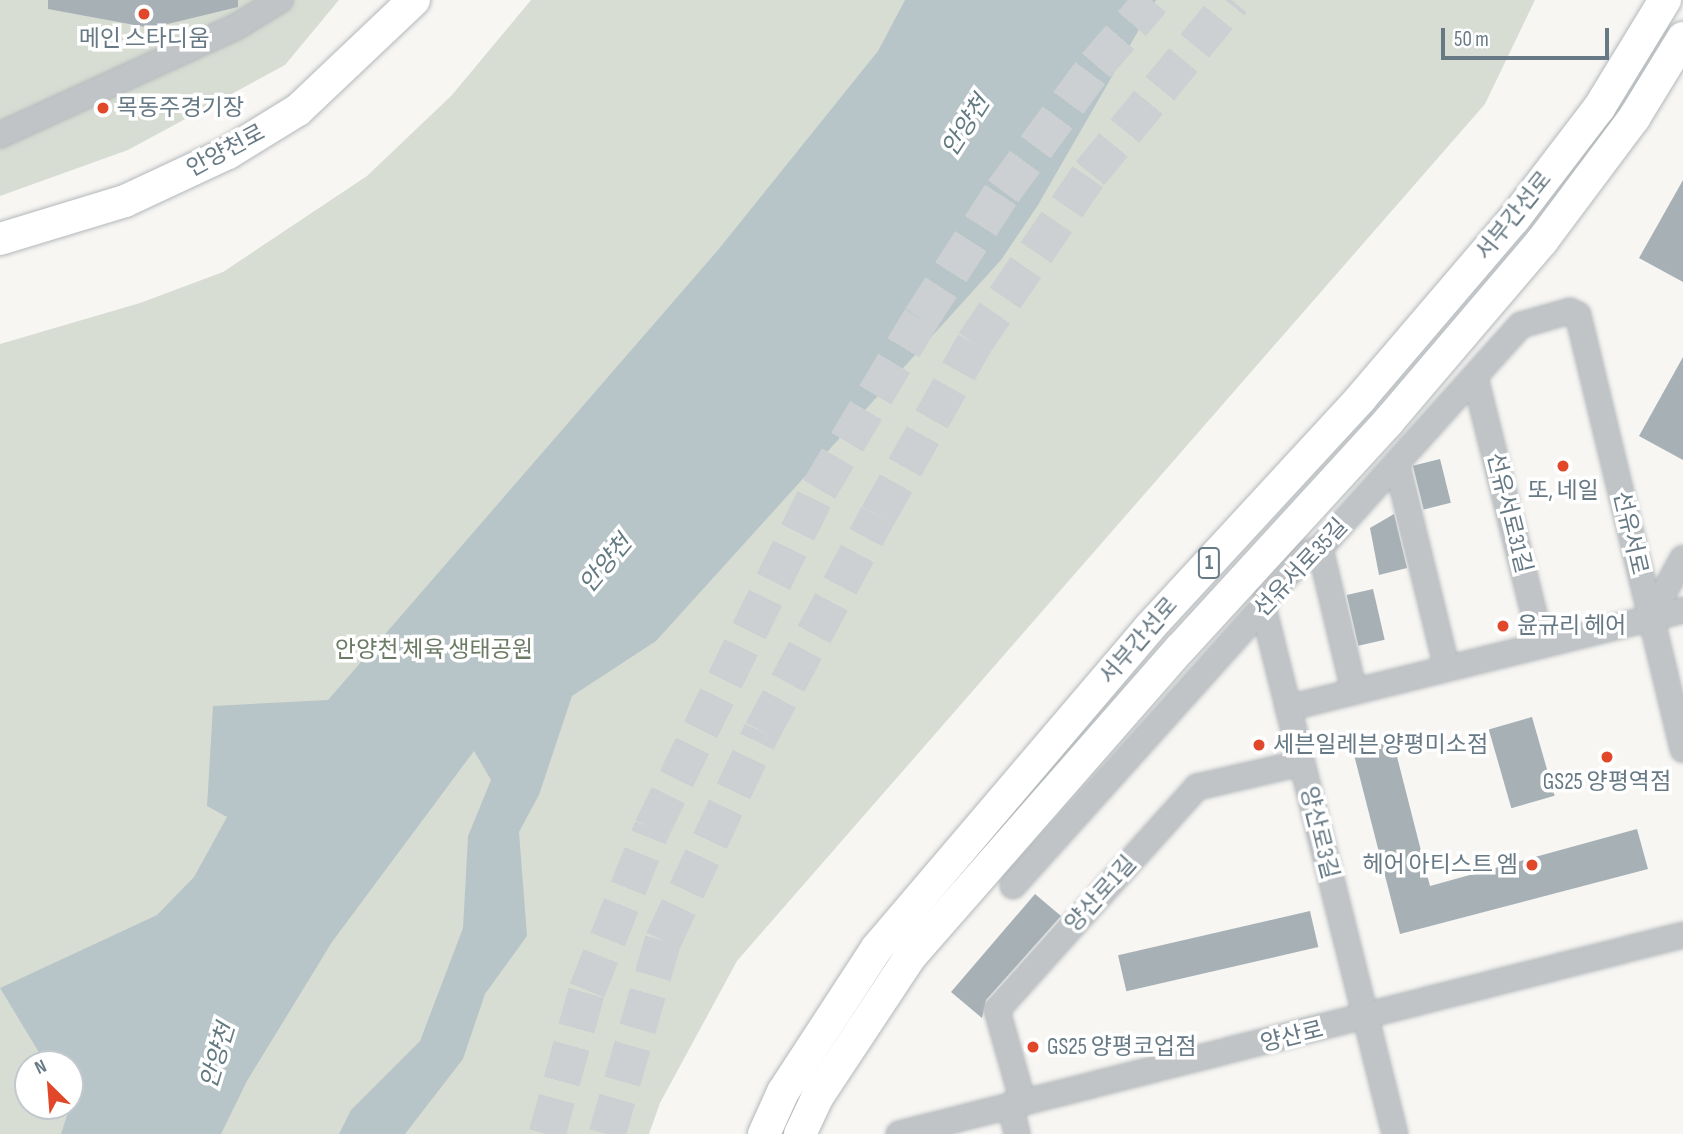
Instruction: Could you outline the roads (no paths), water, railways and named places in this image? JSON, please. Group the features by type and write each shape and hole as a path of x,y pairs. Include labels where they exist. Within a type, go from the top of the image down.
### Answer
{"main road":[{"name":"안양천로","path":"0,239 125,201 228,153 298,110 414,0"},
{"name":"서부간선로","path":"764,1134 783,1092 877,948 1150,627 1362,398 1514,219 1599,108 1665,0"},
{"name":"서부간선로","path":"800,1134 818,1096 910,957 1171,659 1388,422 1542,241 1634,118 1683,38"}],"street":[{"path":"0,135 236,27 280,0"},
{"name":"선유서로35길","path":"1013,886 1263,607 1307,554 1320,548 1397,466 1476,380 1521,325 1570,311 1578,315"},
{"name":"선유서로","path":"1578,315 1683,750"},
{"name":"선유서로31길","path":"1476,380 1542,645"},
{"path":"1397,466 1447,668"},
{"path":"1320,548 1354,691"},
{"path":"1650,618 1683,558"},
{"name":"양산로3길","path":"1263,607 1395,1134"},
{"path":"1287,708 1683,610"},
{"name":"양산로1길","path":"1016,1103 997,1010 1197,787 1301,763"},
{"name":"양산로","path":"899,1134 1365,1018 1683,935"},
{"path":"1016,1103 1017,1134"}],"water":[{"name":"안양천","path":"905,0 1156,0 1038,205 1001,260 656,641 572,696 539,795 519,832 527,936 485,994 463,1059 405,1134 339,1134 351,1110 420,1041 463,928 468,836 491,780 474,751 332,942 247,1081 221,1134 61,1134 66,1120 84,1120 84,1050 38,1050 0,988 157,915 194,877 227,817 207,806 213,706 328,700 718,250 878,51"}],"tunnel":[{"path":"547,1134 587,990 652,828 819,489 921,318 1003,191 1096,65 1152,0"},
{"path":"607,1134 663,940 762,731 878,515 974,343 1090,173 1232,0"}],"place":[{"name":"메인 스타디움","path":"144,14"},
{"name":"목동주경기장","path":"103,108"},
{"name":"또, 네일","path":"1563,466"},
{"name":"윤규리 헤어","path":"1503,626"},
{"name":"세븐일레븐 양평미소점","path":"1259,745"},
{"name":"GS25 양평역점","path":"1607,757"},
{"name":"헤어 아티스트 엠","path":"1532,865"},
{"name":"GS25 양평코업점","path":"1033,1047"}],"park label":[{"name":"안양천 체육 생태공원","path":"434,650"}]}
